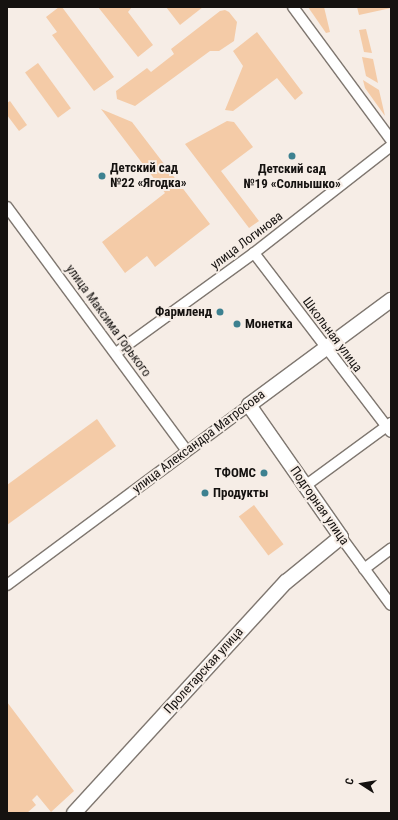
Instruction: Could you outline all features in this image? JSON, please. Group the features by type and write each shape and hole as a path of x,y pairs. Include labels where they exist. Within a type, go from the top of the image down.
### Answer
{"street":[{"path":"293,7 391,140"},
{"name":"улица Логинова","path":"116,354 254,253 391,146"},
{"name":"улица Максима Горького","path":"7,207 187,451"},
{"name":"Школьная улица","path":"254,253 326,349 389,427"},
{"name":"улица Александра Матросова","path":"7,585 391,300"},
{"name":"Подгорная улица","path":"249,405 341,537 391,605"},
{"path":"305,486 389,427"},
{"name":"Пролетарская улица","path":"74,813 286,582 341,537"},
{"path":"364,569 391,549"}],"shaded area":[{"path":"59,7 62,7 114,77 94,91 52,35 57,32 46,17"},
{"path":"98,7 132,7 128,12 153,45 138,57"},
{"path":"166,7 203,7 180,25"},
{"path":"308,7 324,7 330,32 326,33"},
{"path":"357,7 391,7 391,8 359,15"},
{"path":"225,10 229,12 237,22 234,41 219,51 210,51 135,106 117,99 116,91 147,68 151,72 174,54 171,49 220,11"},
{"path":"366,29 372,53 364,52 359,30"},
{"path":"257,32 303,93 295,100 277,78 233,111 225,110 243,66 233,51"},
{"path":"362,57 373,59 378,83 366,76"},
{"path":"38,63 71,108 58,118 25,72"},
{"path":"363,80 379,90 385,116 365,88"},
{"path":"10,101 27,125 19,131 7,115 7,103"},
{"path":"101,109 132,122 210,224 155,267 147,256 125,273 102,242 165,193"},
{"path":"227,121 234,122 253,147 221,171 259,221 249,228 185,144"},
{"path":"97,419 116,446 7,525 7,485"},
{"path":"254,505 283,544 268,556 239,516"},
{"path":"7,702 74,791 51,812 37,795 32,800 36,805 27,813 7,813"}],"place":[{"name":"Детский сад №19 «Солнышко»","path":"292,156"},
{"name":"Детский сад №22 «Ягодка»","path":"102,176"},
{"name":"Фармленд","path":"220,312"},
{"name":"Монетка","path":"237,324"},
{"name":"ТФОМС","path":"264,473"},
{"name":"Продукты","path":"205,493"}]}
